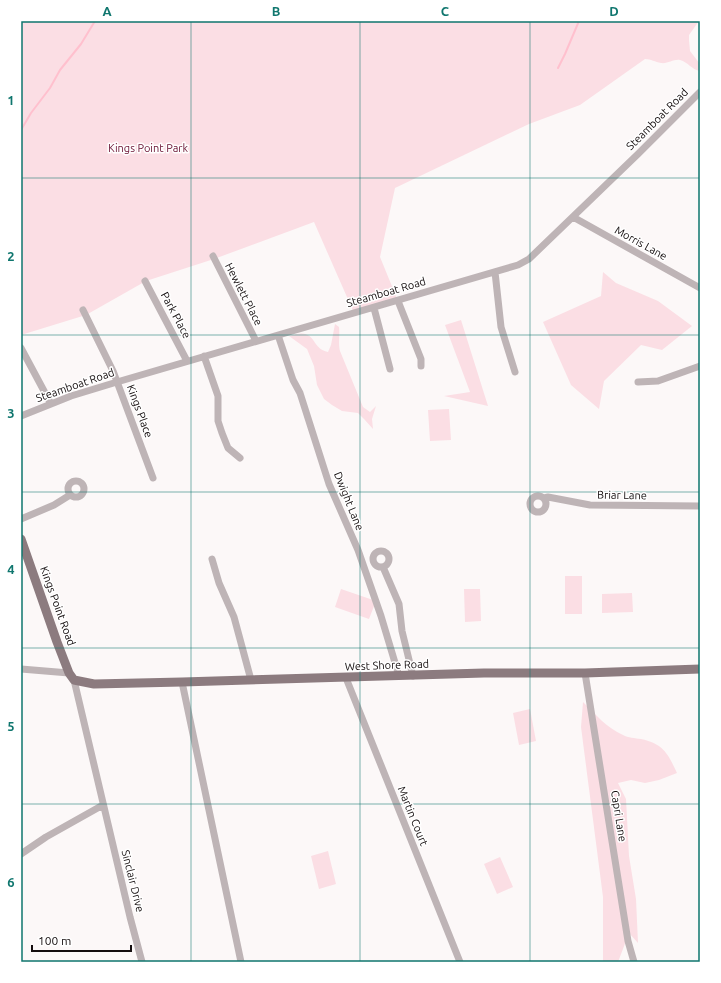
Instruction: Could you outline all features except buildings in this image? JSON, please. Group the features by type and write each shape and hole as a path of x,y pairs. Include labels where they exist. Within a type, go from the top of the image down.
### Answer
{"main road":[{"name":"Kings Point Road","path":"21,539 72,677"},
{"name":"West Shore Road","path":"72,677 94,684 700,669"}],"street":[{"name":"Steamboat Road","path":"21,416 51,404 117,382 518,265 529,259 700,92"},
{"name":"Morris Lane","path":"573,217 700,288"},
{"name":"Hewlett Place","path":"213,256 256,341"},
{"path":"495,272 501,327 515,372"},
{"name":"Park Place","path":"145,280 187,361"},
{"path":"398,301 421,359 421,366"},
{"path":"374,308 390,369"},
{"name":"Kings Place","path":"83,310 110,363 152,478"},
{"name":"Dwight Lane","path":"278,335 293,380 300,393 329,484 358,550 381,616 399,676"},
{"path":"21,348 51,404"},
{"path":"204,356 218,396 218,421 222,433 228,448 240,458"},
{"path":"638,382 658,381 700,366"},
{"path":"21,519 54,506 70,495"},
{"name":"Briar Lane","path":"544,498 548,497 590,506 700,506"},
{"path":"212,559 219,584 234,618 252,680"},
{"path":"383,567 399,604 402,631 413,676"},
{"path":"21,669 72,677"},
{"name":"Capri Lane","path":"585,673 628,941 634,962"},
{"name":"Sinclair Drive","path":"72,677 142,962"},
{"name":"Martin Court","path":"346,678 460,962"},
{"path":"182,682 241,962"},
{"path":"21,854 103,805"}],"green space":[{"name":"Kings Point Park","path":"21,21 699,21 689,35 689,40 690,51 700,64 700,71 680,60 659,63 645,59 580,105 529,124 395,188 380,257 398,301 354,313 314,222 214,259 146,281 86,315 21,335"},
{"path":"603,272 616,283 658,301 692,326 662,350 641,345 604,381 599,409 571,385 543,322 601,296"},
{"path":"461,320 488,406 444,396 470,392 445,325"},
{"path":"335,324 339,327 340,351 363,407 370,412 376,406 372,419 373,429 358,413 342,411 324,399 317,385 314,366 307,349 289,336 305,334 309,336 322,350 328,352 331,345"},
{"path":"449,409 451,440 430,441 428,410"},
{"path":"565,576 582,576 582,614 565,614"},
{"path":"341,589 376,601 369,619 335,607"},
{"path":"464,589 480,589 481,621 465,622"},
{"path":"632,593 633,612 602,613 602,594"},
{"path":"583,702 617,732 627,737 649,741 660,747 668,755 677,773 659,780 645,783 631,780 618,783 626,799 629,856 636,899 638,943 629,933 618,962 603,962 603,897 581,727"},
{"path":"530,709 536,741 519,745 513,713"},
{"path":"328,851 336,884 319,889 311,856"},
{"path":"500,857 513,887 497,894 484,864"}],"waterway":[{"path":"21,130 31,113 50,88 60,70 81,44 95,21"},
{"path":"558,68 579,21"}]}
